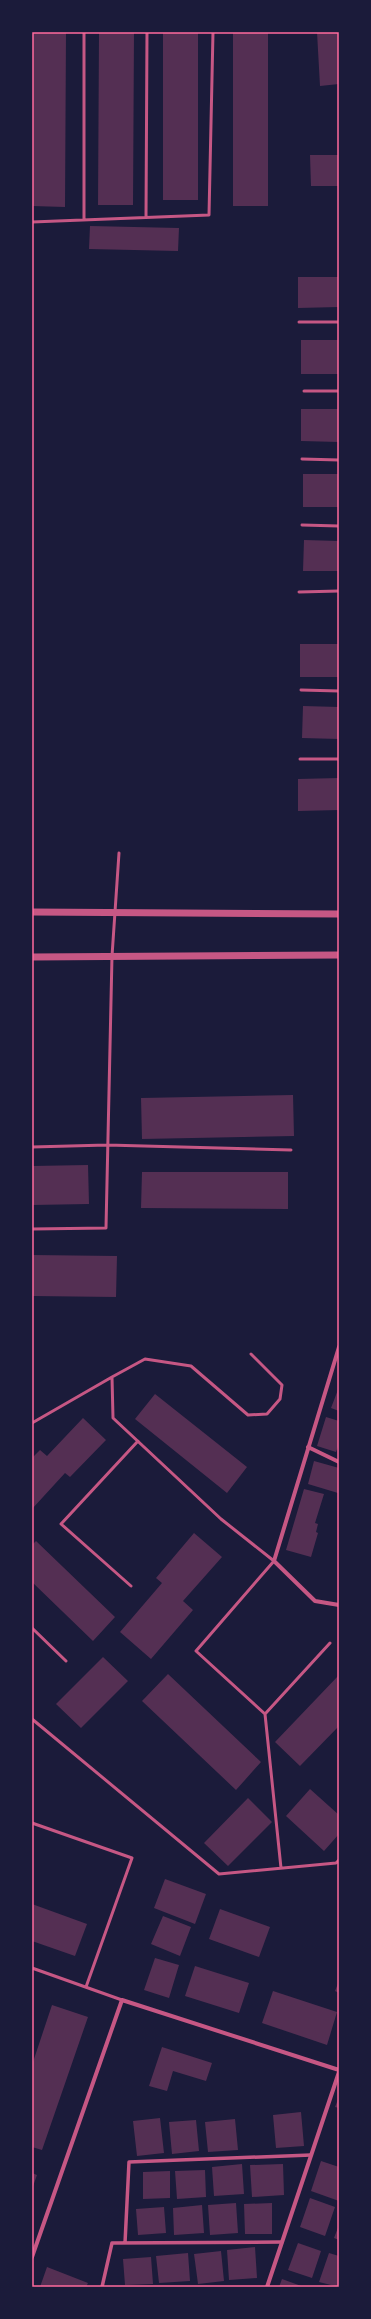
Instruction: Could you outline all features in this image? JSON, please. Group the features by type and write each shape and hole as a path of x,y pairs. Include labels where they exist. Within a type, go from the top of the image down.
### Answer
{"street":[{"path":"32,912 339,914"},
{"path":"32,957 339,955"},
{"path":"339,1348 274,1561 315,1601 339,1605"},
{"path":"308,1447 339,1462"},
{"path":"32,2257 122,2000 339,2071 267,2287"},
{"path":"125,2243 129,2162 311,2155"},
{"path":"102,2287 112,2243 282,2242"}],"lane":[{"path":"84,32 84,220"},
{"path":"146,217 147,32"},
{"path":"32,222 209,215 213,32"},
{"path":"299,322 339,322"},
{"path":"304,391 339,391"},
{"path":"302,459 339,460"},
{"path":"302,526 339,526"},
{"path":"300,592 339,591"},
{"path":"301,690 339,691"},
{"path":"300,759 339,759"},
{"path":"32,1229 106,1228 112,956 119,853"},
{"path":"32,1147 107,1145 291,1150"},
{"path":"32,1423 145,1359 191,1366 248,1415 267,1414 280,1400 282,1385 250,1354"},
{"path":"112,1377 113,1418 221,1519 274,1561 196,1651 265,1714 281,1868"},
{"path":"131,1586 61,1524 138,1441"},
{"path":"32,1628 66,1661"},
{"path":"265,1714 330,1643"},
{"path":"32,1719 219,1874 336,1863 339,1860"},
{"path":"32,1823 132,1858 86,1987"},
{"path":"32,1968 122,2000"}],"building":[{"path":"32,32 66,32 65,207 32,206"},
{"path":"99,32 134,32 133,205 98,205"},
{"path":"163,32 198,32 198,200 163,200"},
{"path":"233,32 268,32 268,206 233,206"},
{"path":"317,32 339,32 339,84 320,86"},
{"path":"310,155 339,155 339,186 311,186"},
{"path":"90,226 179,228 178,251 89,249"},
{"path":"298,277 339,277 339,307 298,308"},
{"path":"301,340 339,340 339,374 301,374"},
{"path":"301,409 339,409 339,442 301,441"},
{"path":"303,474 339,474 339,507 303,507"},
{"path":"304,540 339,541 339,571 303,571"},
{"path":"300,644 339,644 339,677 300,677"},
{"path":"303,706 339,707 339,739 302,738"},
{"path":"339,778 339,810 298,811 298,779"},
{"path":"293,1095 294,1136 142,1139 141,1098"},
{"path":"88,1165 89,1204 32,1205 32,1166"},
{"path":"142,1172 288,1172 288,1209 141,1208"},
{"path":"32,1255 117,1256 116,1297 32,1296"},
{"path":"339,1387 339,1411 331,1408"},
{"path":"155,1394 247,1467 227,1493 135,1419"},
{"path":"326,1417 339,1421 339,1444 336,1452 317,1446"},
{"path":"83,1418 106,1440 70,1477 65,1473 32,1509 32,1458 40,1450 47,1456"},
{"path":"314,1461 339,1468 338,1493 308,1484"},
{"path":"304,1489 324,1494 315,1523 318,1524 316,1532 318,1533 311,1557 286,1550"},
{"path":"194,1533 222,1557 183,1601 193,1610 151,1659 120,1632 162,1583 156,1578"},
{"path":"36,1541 115,1617 93,1641 32,1582 32,1545"},
{"path":"103,1657 128,1681 81,1728 56,1704"},
{"path":"168,1674 261,1762 236,1790 142,1701"},
{"path":"339,1675 339,1726 300,1766 275,1742"},
{"path":"310,1789 339,1815 339,1834 324,1851 286,1816"},
{"path":"248,1798 272,1822 228,1866 204,1843"},
{"path":"165,1879 206,1894 195,1924 154,1908"},
{"path":"32,1904 87,1924 75,1956 32,1941"},
{"path":"220,1909 270,1927 259,1957 209,1939"},
{"path":"163,1916 191,1927 180,1956 151,1944"},
{"path":"155,1958 179,1965 169,1998 144,1990"},
{"path":"195,1966 249,1983 239,2013 185,1996"},
{"path":"339,1981 339,1993 335,1991"},
{"path":"273,1991 337,2012 327,2045 262,2023"},
{"path":"52,2005 88,2017 42,2150 32,2147 32,2065"},
{"path":"162,2047 212,2063 206,2081 173,2071 167,2091 149,2086"},
{"path":"339,2097 339,2108 335,2107"},
{"path":"301,2112 304,2146 276,2148 273,2115"},
{"path":"160,2118 164,2153 137,2156 133,2121"},
{"path":"235,2119 238,2150 208,2152 205,2122"},
{"path":"196,2120 199,2151 172,2154 169,2122"},
{"path":"321,2161 339,2167 339,2201 311,2191"},
{"path":"242,2164 244,2194 214,2196 212,2167"},
{"path":"283,2164 284,2195 252,2197 250,2165"},
{"path":"205,2170 206,2197 177,2199 175,2171"},
{"path":"170,2171 170,2198 143,2199 143,2172"},
{"path":"32,2173 37,2175 32,2189"},
{"path":"310,2198 335,2207 325,2236 300,2227"},
{"path":"236,2203 238,2233 210,2235 208,2205"},
{"path":"272,2203 272,2234 245,2234 244,2204"},
{"path":"202,2205 204,2233 174,2235 173,2208"},
{"path":"164,2207 166,2233 138,2235 136,2209"},
{"path":"339,2225 339,2240 334,2238"},
{"path":"298,2243 321,2251 312,2278 288,2270"},
{"path":"255,2247 257,2278 229,2280 227,2250"},
{"path":"221,2251 224,2281 198,2284 194,2254"},
{"path":"188,2253 190,2281 159,2283 156,2256"},
{"path":"329,2253 339,2256 339,2287 319,2282"},
{"path":"151,2257 153,2284 125,2285 123,2259"},
{"path":"47,2267 88,2283 86,2287 40,2287"},
{"path":"282,2279 304,2287 279,2287"}]}
